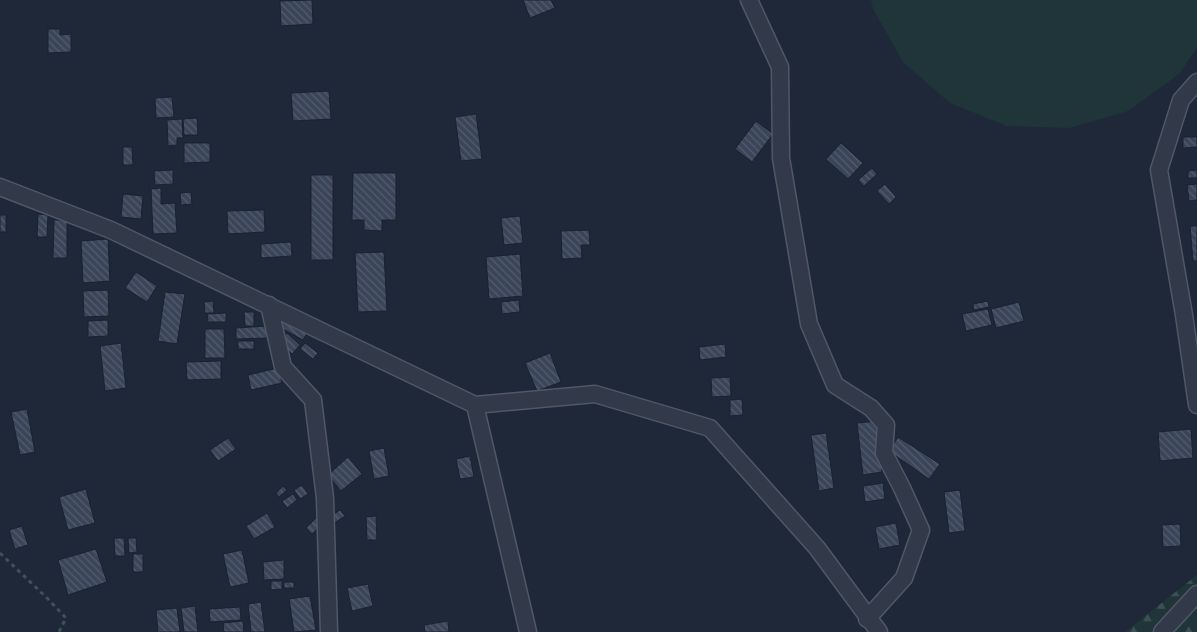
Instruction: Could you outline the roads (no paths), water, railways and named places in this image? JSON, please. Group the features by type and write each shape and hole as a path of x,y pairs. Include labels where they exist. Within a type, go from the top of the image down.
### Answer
{"street":[{"path":"749,0 780,67 782,158 809,324 835,385 870,408 886,425 884,453 921,530 904,578 867,619"},
{"path":"1197,82 1181,100 1159,170 1184,315 1197,405"},
{"path":"0,188 112,230 476,405 595,394 710,428 817,548 867,619 879,632"},
{"path":"269,305 283,367 313,400 325,498 329,632"},
{"path":"476,405 528,632"},
{"path":"1162,632 1197,594"}]}
